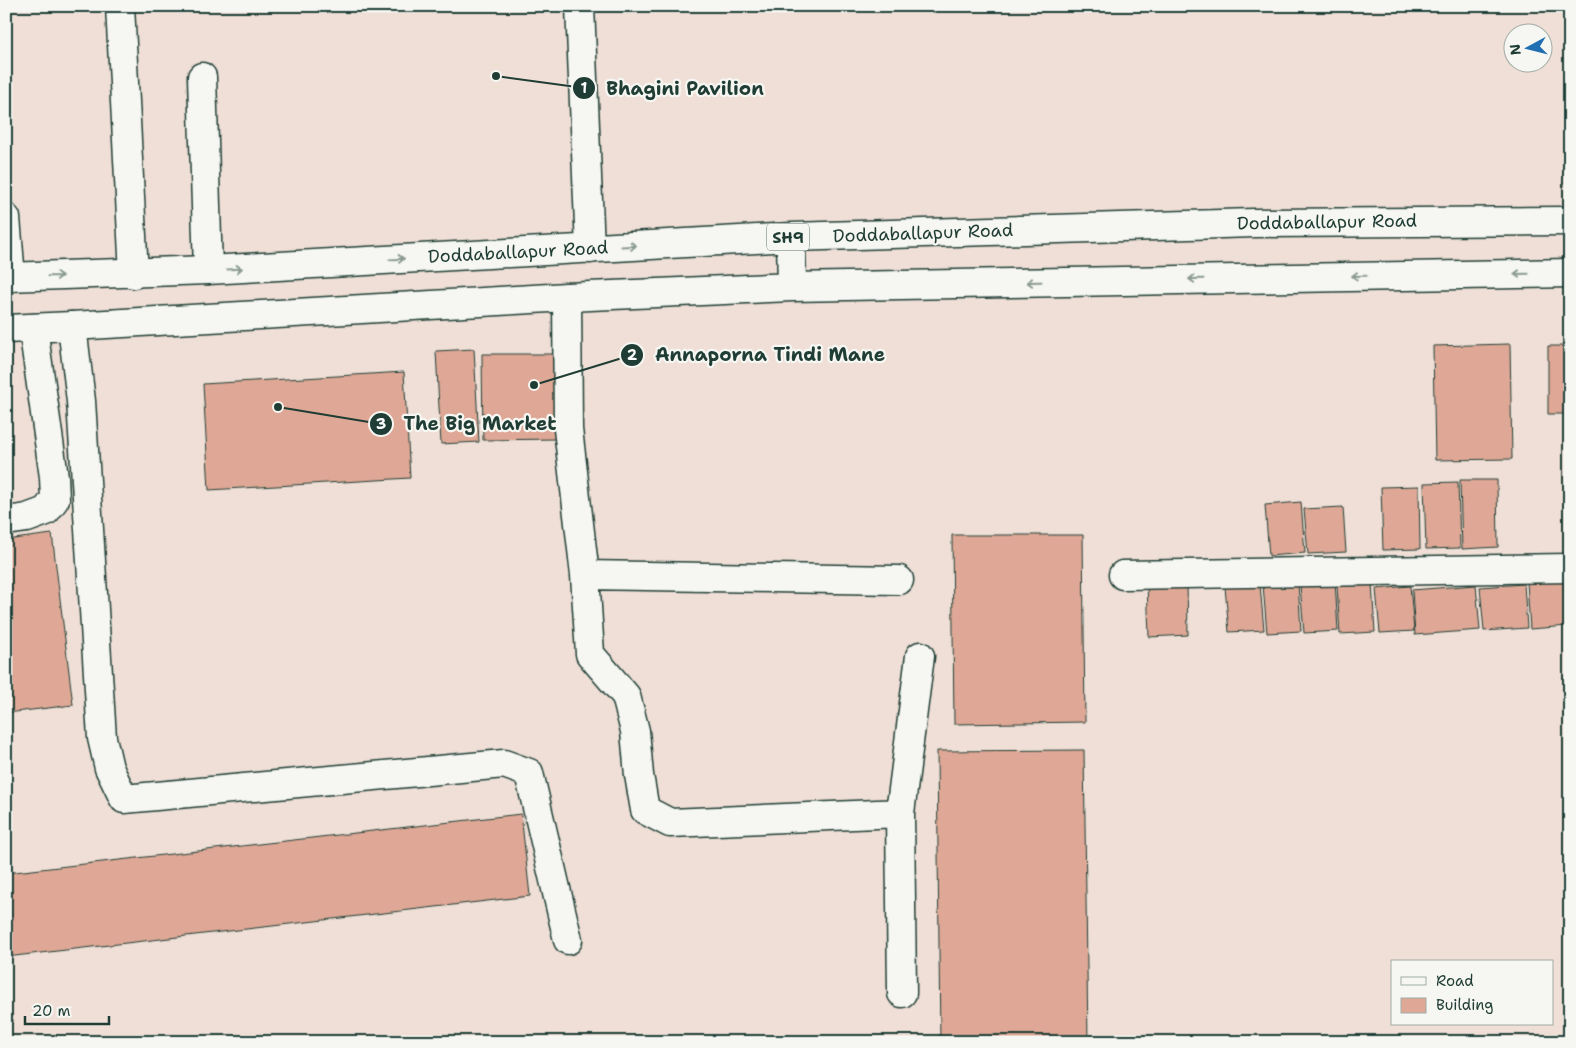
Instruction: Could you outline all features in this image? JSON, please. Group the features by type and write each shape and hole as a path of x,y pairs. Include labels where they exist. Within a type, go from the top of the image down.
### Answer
{"main road":[{"path":"120,6 134,274"},
{"path":"580,6 590,249"},
{"path":"202,77 208,270"},
{"path":"6,218 8,277"},
{"name":"Doddaballapur Road","path":"8,277 134,274 791,237 1254,223 1570,221"},
{"path":"791,237 792,287"},
{"path":"6,329 567,297 792,287 1570,273"},
{"path":"567,297 568,429 585,575 590,654 626,696 635,731 638,775 645,810 670,822 900,813"},
{"path":"72,326 81,401 102,738 109,768 124,799 504,764 529,773 568,940"},
{"path":"6,521 27,518 46,511 55,499 54,477 33,328"},
{"path":"1123,575 1570,568"},
{"path":"585,575 899,580"},
{"path":"902,993 900,813 920,656"}],"building":[{"path":"1510,344 1512,459 1435,460 1433,346"},
{"path":"1548,346 1570,346 1570,414 1548,414"},
{"path":"474,349 479,442 441,444 436,351"},
{"path":"482,354 555,354 556,439 483,440"},
{"path":"404,372 410,478 209,490 203,384"},
{"path":"1460,480 1497,480 1498,547 1462,549"},
{"path":"1458,482 1460,548 1426,549 1424,483"},
{"path":"1419,486 1420,549 1383,550 1381,487"},
{"path":"1301,502 1305,553 1269,556 1265,505"},
{"path":"1343,507 1346,552 1308,554 1304,509"},
{"path":"52,534 73,705 7,713 6,540"},
{"path":"952,535 1083,535 1085,722 954,724"},
{"path":"1565,580 1568,626 1530,629 1527,582"},
{"path":"1187,582 1188,635 1149,637 1147,583"},
{"path":"1335,582 1338,631 1304,633 1300,585"},
{"path":"1298,583 1301,631 1267,633 1263,585"},
{"path":"1372,583 1375,632 1340,634 1337,586"},
{"path":"1524,584 1527,628 1484,631 1480,587"},
{"path":"1260,585 1264,630 1229,632 1225,587"},
{"path":"1476,585 1480,630 1415,635 1412,590"},
{"path":"1410,586 1414,631 1380,633 1376,589"},
{"path":"1084,750 1088,1042 940,1042 937,751"},
{"path":"521,814 530,896 6,957 6,873"}],"place":[{"name":"Bhagini Pavilion","path":"496,76"},
{"name":"Annaporna Tindi Mane","path":"534,385"},
{"name":"The Big Market","path":"278,407"}]}
